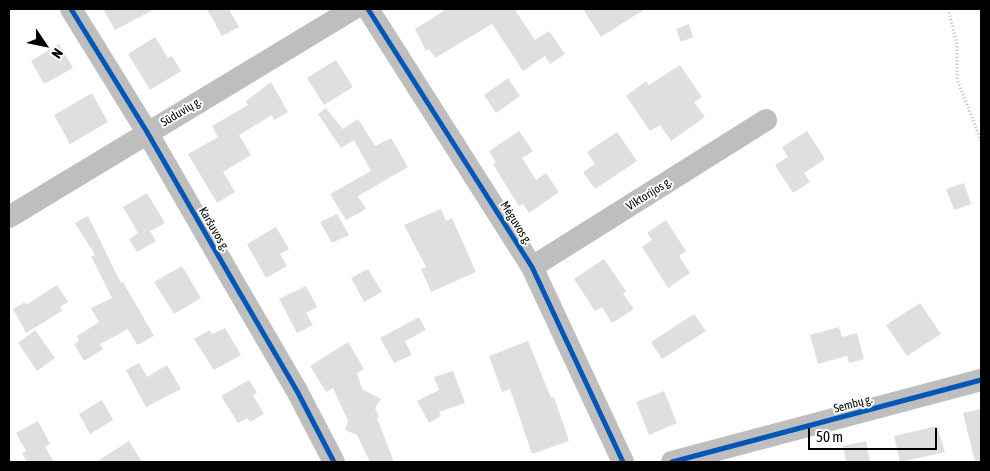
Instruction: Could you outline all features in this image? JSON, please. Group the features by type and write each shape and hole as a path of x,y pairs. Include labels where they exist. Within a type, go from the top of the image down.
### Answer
{"street":[{"name":"Karšuvos g.","path":"72,9 147,132 297,391 334,462"},
{"name":"Sūduvių g.","path":"9,217 353,9"},
{"name":"Mėguvos g.","path":"368,9 532,267 623,462"},
{"name":"Viktorijos g.","path":"532,267 766,120"},
{"name":"Sembų g.","path":"672,462 981,380"}],"path":[{"path":"948,9 957,44 957,79 981,141"}],"building":[{"path":"103,9 155,9 115,30"},
{"path":"207,9 229,9 239,27 222,36"},
{"path":"447,9 517,9 515,10 535,40 549,31 565,54 550,64 545,56 523,71 492,24 435,58 429,49 426,51 415,29"},
{"path":"583,9 645,9 601,37"},
{"path":"689,24 693,37 681,42 676,29"},
{"path":"155,37 168,58 172,56 181,71 150,90 128,54"},
{"path":"59,44 73,68 44,84 31,61"},
{"path":"336,60 353,87 324,105 307,78"},
{"path":"680,65 702,97 694,102 705,117 671,141 660,125 650,131 626,96 646,81 649,85"},
{"path":"508,78 520,96 496,113 484,95"},
{"path":"271,82 288,112 274,120 272,115 239,135 251,155 223,172 235,192 217,203 188,154 218,137 212,126 248,105 246,101"},
{"path":"92,93 108,122 70,144 54,115"},
{"path":"326,108 343,129 358,119 375,146 391,138 408,167 358,196 366,209 346,220 330,194 371,171 354,140 341,148 318,114"},
{"path":"519,131 533,151 522,158 536,180 546,173 559,192 529,213 523,204 519,206 493,164 496,162 489,151"},
{"path":"807,131 825,159 804,173 810,182 793,193 775,165 788,157 782,147"},
{"path":"617,132 637,161 595,189 583,172 595,164 587,152"},
{"path":"964,183 971,204 954,210 946,189"},
{"path":"147,193 165,223 150,231 156,241 137,252 129,239 138,233 123,207"},
{"path":"441,209 446,221 452,218 476,272 431,292 421,269 426,267 404,225"},
{"path":"337,214 349,235 332,243 320,222"},
{"path":"88,216 121,283 123,282 154,336 137,345 128,329 100,344 103,349 84,361 74,344 79,341 77,336 99,322 91,308 112,298 91,256 95,255 75,223"},
{"path":"666,220 686,251 679,256 690,273 668,288 642,247 652,240 647,233"},
{"path":"276,227 289,249 280,254 287,266 266,278 247,244"},
{"path":"604,259 626,291 623,294 634,309 612,323 602,307 595,311 574,279"},
{"path":"182,266 201,298 174,314 154,282"},
{"path":"368,269 382,292 364,302 351,278"},
{"path":"57,285 68,302 60,307 62,311 26,333 13,309 25,302 26,305"},
{"path":"306,286 317,307 306,313 313,325 297,333 279,299"},
{"path":"920,303 941,334 907,356 886,325"},
{"path":"694,314 706,331 662,359 651,342"},
{"path":"419,317 426,330 405,341 412,355 394,363 380,338"},
{"path":"839,327 842,337 857,333 864,359 849,363 847,356 818,364 810,335"},
{"path":"225,328 241,355 214,370 194,339 210,330 212,334"},
{"path":"35,330 55,358 37,371 18,343"},
{"path":"528,341 551,398 554,397 569,441 532,454 510,389 502,392 489,356"},
{"path":"348,342 364,369 357,373 362,389 381,399 375,408 379,417 377,418 394,462 370,462 357,435 345,430 348,421 333,388 326,392 310,366"},
{"path":"139,363 147,377 167,365 181,389 146,407 126,370"},
{"path":"453,371 465,403 439,412 441,416 429,423 417,401 439,390 434,377"},
{"path":"249,380 257,393 253,395 264,414 250,422 247,418 238,423 221,396"},
{"path":"664,391 677,423 649,435 636,402"},
{"path":"102,400 113,420 90,434 79,414"},
{"path":"981,409 981,462 975,462 963,413"},
{"path":"38,421 50,444 45,447 54,462 27,462 22,453 26,451 16,433"},
{"path":"937,426 945,452 900,462 894,436"},
{"path":"129,441 142,462 96,462"},
{"path":"866,441 870,462 846,462 843,446"}],"cycle path":[{"path":"71,9 147,132 297,391 334,462"},
{"path":"368,9 532,267 623,462"},
{"path":"672,462 981,380"}]}
